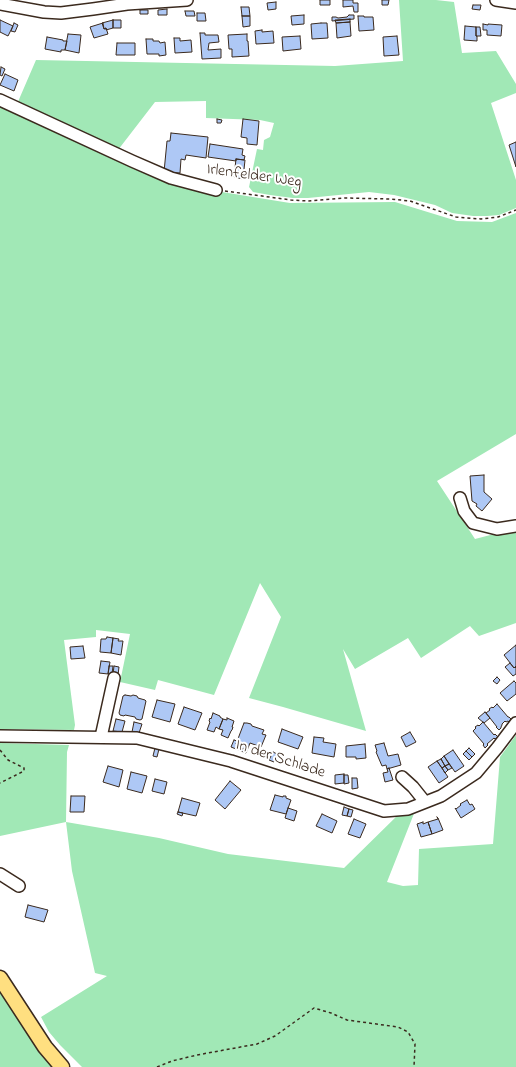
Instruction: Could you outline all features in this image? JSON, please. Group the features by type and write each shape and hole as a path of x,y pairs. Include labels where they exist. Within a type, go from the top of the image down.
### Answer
{"main road":[{"path":"0,978 41,1041 62,1067"}],"street":[{"path":"0,4 44,12 61,13 127,4 187,0"},
{"path":"496,0 516,3"},
{"name":"Irlenfelder Weg","path":"0,100 171,178 216,190"},
{"path":"460,498 464,511 473,523 497,529 516,526"},
{"path":"101,737 114,678"},
{"name":"In der Schlade","path":"0,736 138,738 231,760 384,811 408,809 441,796 476,773 516,723"},
{"path":"402,778 425,802"},
{"path":"0,874 19,886"}],"path":[{"name":"Irlenfelder Weg","path":"216,190 308,201 345,198 410,201 456,217 481,219 498,217 516,210"},
{"path":"0,750 8,760 24,768 24,771 0,783"},
{"path":"157,1067 172,1061 197,1055 257,1044 275,1036 314,1008 347,1020 398,1027 408,1032 414,1044 414,1067"}],"green space":[{"path":"399,0 436,0 454,2 462,53 496,51 516,84 516,93 491,103 516,180 516,208 499,215 473,216 452,213 435,205 394,195 369,192 293,198 253,192 249,187 257,149 263,150 264,140 270,137 274,123 260,120 206,118 206,101 155,102 118,150 17,104 36,60 335,66 403,61"},
{"path":"0,104 197,188 290,203 395,202 457,221 492,222 516,213 516,434 437,481 475,539 498,533 516,522 516,623 479,636 470,626 421,658 408,638 355,669 343,649 366,731 249,698 281,617 260,583 214,695 158,680 155,690 120,682 130,634 96,630 96,637 64,640 75,725 74,730 0,729"},
{"path":"516,735 516,1067 82,1067 49,1032 41,1017 107,976 95,973 72,871 66,822 159,838 228,854 344,868 400,813 415,811 387,882 403,886 418,885 419,849 493,844 500,757"},
{"path":"0,743 69,745 67,752 66,822 0,836"},
{"path":"0,988 55,1067 0,1067"}],"building":[{"path":"320,0 330,0 330,5 320,5"},
{"path":"343,0 353,0 353,3 358,3 358,12 354,12 353,6 343,7"},
{"path":"382,0 389,0 388,5 382,5"},
{"path":"276,2 276,9 268,10 267,3"},
{"path":"473,5 481,5 480,10 472,9"},
{"path":"241,7 249,7 250,16 242,16"},
{"path":"167,9 167,15 158,15 158,10"},
{"path":"140,10 148,10 148,14 140,14"},
{"path":"185,11 194,11 195,16 186,16"},
{"path":"197,13 205,13 206,21 197,21"},
{"path":"304,15 304,24 292,25 291,16"},
{"path":"349,15 354,15 354,19 332,21 332,17 347,17"},
{"path":"242,16 250,16 250,26 243,27"},
{"path":"358,16 373,17 374,30 359,31"},
{"path":"350,19 350,22 336,23 335,20"},
{"path":"0,20 13,26 8,36 0,32"},
{"path":"113,20 121,20 121,28 113,28"},
{"path":"113,20 113,28 106,30 106,28 104,29 102,23"},
{"path":"350,22 351,36 337,38 336,23"},
{"path":"14,23 18,25 15,32 11,31"},
{"path":"103,23 104,29 106,28 108,34 94,38 90,27"},
{"path":"327,23 328,38 312,39 311,24"},
{"path":"483,24 502,25 501,36 487,35 487,30 483,30"},
{"path":"465,26 476,27 477,41 464,40"},
{"path":"476,27 480,27 481,36 476,36"},
{"path":"262,30 262,32 273,31 274,43 256,44 255,31"},
{"path":"200,33 205,33 205,35 218,35 219,42 209,43 208,50 221,49 221,58 202,59"},
{"path":"68,34 81,35 79,53 65,50"},
{"path":"247,34 249,56 232,57 232,49 229,49 228,35"},
{"path":"300,36 301,49 283,51 282,37"},
{"path":"397,36 399,55 384,56 383,37"},
{"path":"47,37 67,41 65,50 61,50 61,52 45,49"},
{"path":"174,38 180,38 180,41 191,40 192,52 175,53"},
{"path":"146,39 153,39 153,41 159,41 160,43 165,42 166,55 159,56 159,54 147,54"},
{"path":"117,43 135,43 135,55 116,55"},
{"path":"1,67 5,69 2,76 0,75"},
{"path":"5,74 18,80 14,91 0,85"},
{"path":"217,119 222,120 221,123 217,123"},
{"path":"243,119 259,121 257,145 247,144 247,138 241,137"},
{"path":"171,133 208,137 206,158 186,155 185,160 181,159 180,173 164,172 167,141 170,141"},
{"path":"516,142 516,167 509,145"},
{"path":"210,144 243,149 242,155 245,156 244,160 236,159 236,161 208,157"},
{"path":"236,159 245,160 243,179 234,177"},
{"path":"484,475 484,492 492,499 482,511 476,506 477,504 472,501 470,476"},
{"path":"107,637 113,638 111,653 100,652 101,639 106,639"},
{"path":"113,638 119,639 118,641 123,641 121,655 111,653"},
{"path":"516,645 516,666 514,668 504,655"},
{"path":"83,646 85,658 71,659 70,647"},
{"path":"101,661 110,662 108,674 99,673"},
{"path":"510,663 514,668 516,668 516,674 513,676 505,667"},
{"path":"109,666 113,666 112,674 108,674"},
{"path":"114,666 119,667 118,675 113,674"},
{"path":"497,677 500,680 497,684 493,681"},
{"path":"514,681 516,683 516,694 507,701 500,693"},
{"path":"123,696 137,696 138,698 146,701 142,719 140,720 136,719 135,717 120,715 119,713"},
{"path":"157,700 175,704 170,722 152,717"},
{"path":"497,704 511,719 509,722 505,721 499,730 486,713"},
{"path":"184,707 202,713 195,730 178,724"},
{"path":"485,712 490,718 484,723 478,718"},
{"path":"213,713 223,719 219,729 216,727 214,732 207,730"},
{"path":"227,718 234,721 228,738 221,735 223,730 219,729 223,719 227,720"},
{"path":"116,719 125,721 122,732 113,731"},
{"path":"134,722 142,724 139,733 132,732"},
{"path":"483,722 494,735 495,734 498,737 495,739 494,738 485,748 483,745 484,744 473,731 476,728 475,727 478,725 479,726"},
{"path":"244,723 251,724 252,726 264,730 262,734 266,735 261,747 250,743 248,748 244,749 239,748 238,744 236,744"},
{"path":"282,729 303,737 298,749 278,742"},
{"path":"410,732 416,742 406,747 401,737"},
{"path":"314,737 324,738 323,742 336,744 334,757 312,753"},
{"path":"234,740 237,741 236,744 238,744 239,748 248,748 246,753 231,747"},
{"path":"384,743 388,756 398,754 401,765 387,769 386,765 382,766 376,752 375,745"},
{"path":"365,744 366,758 356,759 356,757 346,757 346,746"},
{"path":"155,748 159,749 157,757 153,756"},
{"path":"469,748 475,754 472,757 466,751"},
{"path":"453,750 464,766 455,772 444,756"},
{"path":"466,751 472,757 469,760 463,754"},
{"path":"273,752 277,754 274,762 269,760"},
{"path":"444,756 449,764 445,766 441,759"},
{"path":"441,759 445,766 442,768 437,761"},
{"path":"437,761 448,777 439,783 428,767"},
{"path":"449,764 452,768 448,770 445,766"},
{"path":"108,766 123,770 119,787 103,782"},
{"path":"445,766 448,770 445,773 442,768"},
{"path":"389,768 393,780 385,782 383,773 388,772 387,769"},
{"path":"131,772 147,776 142,793 127,789"},
{"path":"344,774 344,783 335,784 335,775"},
{"path":"344,775 348,775 349,783 344,784"},
{"path":"352,778 357,778 358,788 352,789"},
{"path":"155,779 167,782 164,794 152,791"},
{"path":"230,781 241,790 225,809 215,800"},
{"path":"275,795 283,797 286,796 286,798 291,800 286,814 270,810"},
{"path":"71,796 85,796 84,812 70,812"},
{"path":"182,798 200,803 196,816 178,812"},
{"path":"467,800 475,809 461,818 455,808 456,809 461,805 460,804"},
{"path":"344,807 349,809 347,816 342,815"},
{"path":"288,808 297,811 294,821 285,818"},
{"path":"349,809 353,810 351,817 347,816"},
{"path":"178,812 183,813 182,816 177,814"},
{"path":"322,814 337,821 332,833 316,826"},
{"path":"437,817 438,818 443,830 432,834 428,822 438,819"},
{"path":"354,819 366,824 360,838 348,834"},
{"path":"423,822 423,824 428,822 432,834 421,837 417,824"},
{"path":"28,905 48,910 44,922 25,917"}]}
